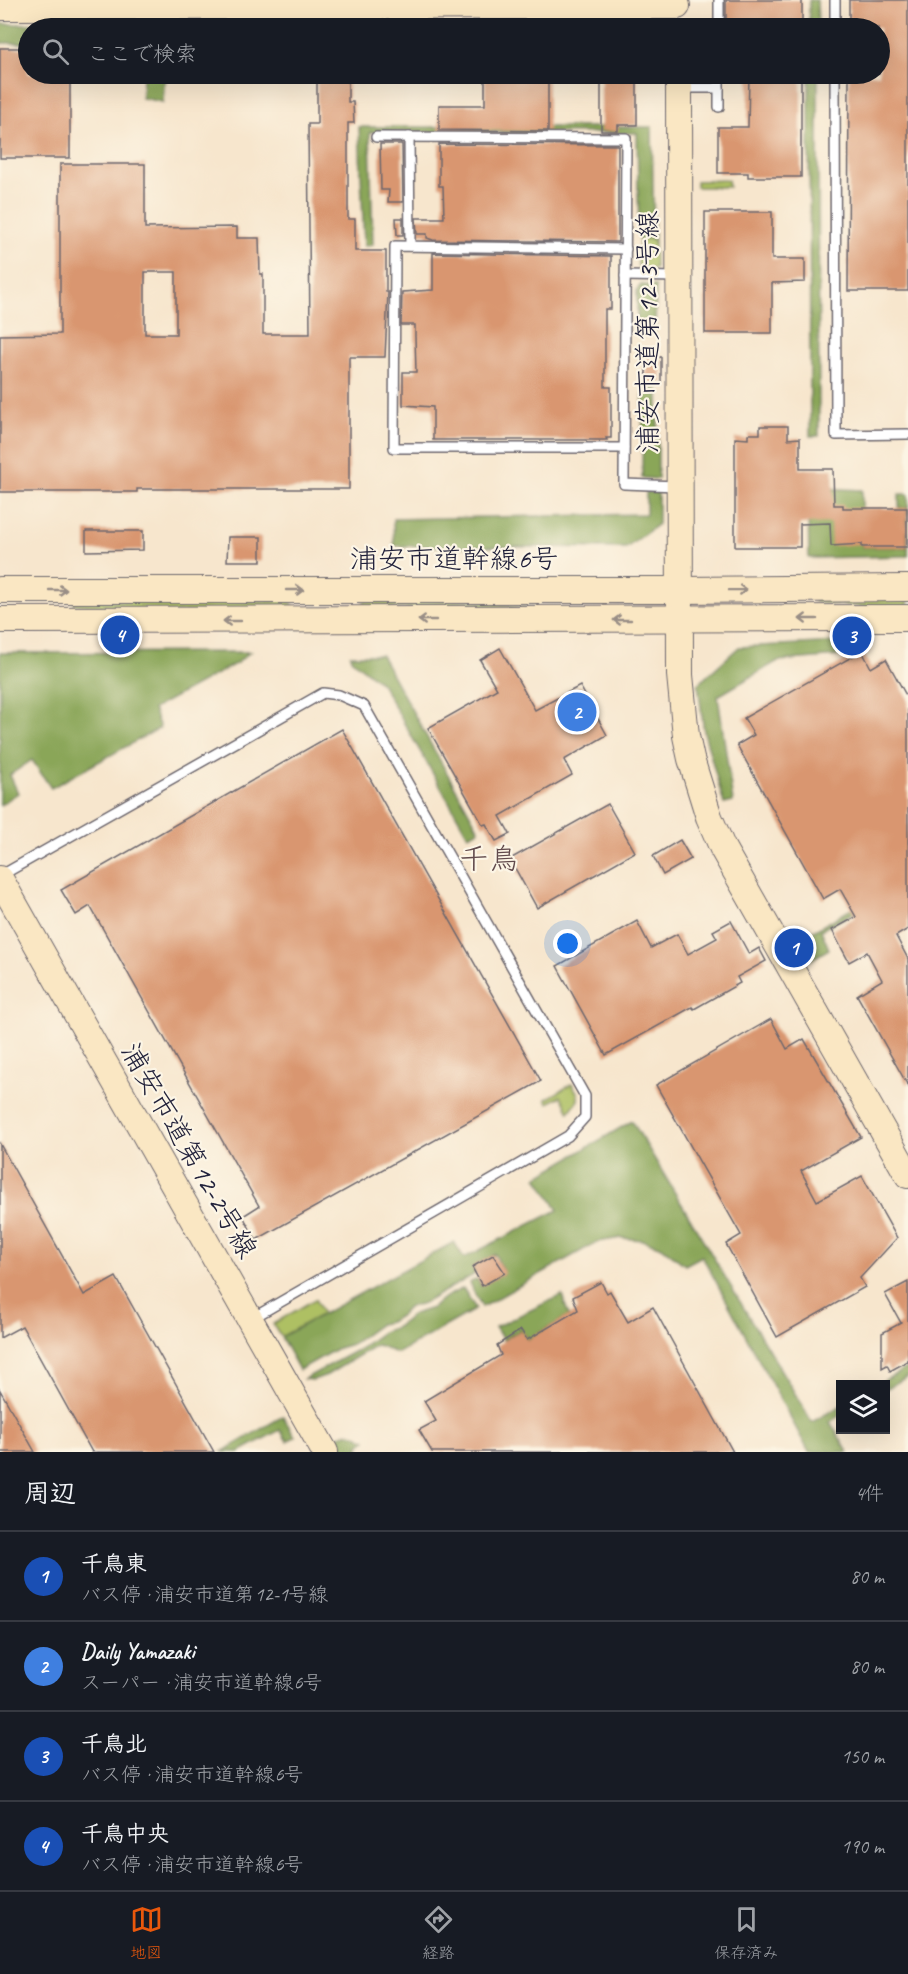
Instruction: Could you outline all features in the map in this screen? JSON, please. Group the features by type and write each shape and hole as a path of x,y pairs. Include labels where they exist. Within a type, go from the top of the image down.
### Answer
{"street":[{"path":"0,7 678,12"},
{"name":"浦安市道第12-3号線","path":"679,84 680,675 686,736 709,817 736,873 908,1175"},
{"name":"浦安市道幹線6号","path":"0,590 908,588"},
{"path":"0,620 908,618"},
{"name":"浦安市道第12-2号線","path":"0,877 325,1452"}],"lane":[{"path":"719,0 719,18"},
{"path":"835,0 835,18"},
{"path":"696,84 719,88"},
{"path":"719,84 719,107"},
{"path":"835,84 836,435 908,434"},
{"path":"376,137 626,138 624,484 679,486"},
{"path":"410,137 410,246"},
{"path":"624,448 394,447 395,246 626,249"},
{"path":"625,276 679,277"},
{"path":"0,877 323,693 339,695 364,706 585,1096 585,1117 568,1136 250,1320"}],"green space":[{"path":"809,0 817,0 818,18 809,18"},
{"path":"0,24 18,24 18,43 0,43"},
{"path":"143,84 164,84 163,102 142,98"},
{"path":"809,84 818,84 819,436 810,436"},
{"path":"359,127 652,127 654,239 639,239 637,133 370,132 373,245 364,246"},
{"path":"728,180 729,187 696,187 696,181"},
{"path":"639,239 654,239 655,269 642,269 638,266"},
{"path":"641,285 656,286 655,333 637,333 637,290"},
{"path":"658,388 658,479 642,478 643,390"},
{"path":"807,470 821,488 862,490 862,547 907,547 907,508 899,508 899,494 908,494 908,556 809,558"},
{"path":"646,492 658,492 658,524 626,548 394,546 393,519 646,514"},
{"path":"814,598 908,598 908,611 814,602"},
{"path":"75,600 291,601 294,608 164,613 74,604"},
{"path":"466,600 538,608 363,608 364,601"},
{"path":"838,642 839,656 778,661 718,696 733,802 724,804 704,732 698,684 739,647"},
{"path":"250,652 237,663 153,709 160,728 51,788 32,760 10,775 18,793 0,805 0,653"},
{"path":"350,655 381,655 479,830 468,835 381,683 351,659"},
{"path":"908,876 908,884 821,930 829,949 807,962 796,941"},
{"path":"572,1084 578,1094 578,1100 569,1112 561,1096 548,1103 546,1099"},
{"path":"632,1121 812,1422 836,1408 836,1418 830,1422 848,1452 809,1452 702,1256 685,1265 662,1247 642,1240 621,1238 597,1242 482,1307 469,1283 477,1279 481,1286 504,1273 495,1254 472,1267 475,1274 424,1303 409,1307 401,1315 390,1322 380,1324 352,1344 338,1348 299,1370 281,1337 454,1242 464,1258 558,1210 537,1177"},
{"path":"463,1288 476,1309 398,1353 376,1345 327,1375 313,1380 304,1379 359,1349 384,1331 397,1327 413,1314 432,1308 442,1299"},
{"path":"562,1295 569,1316 527,1340 521,1330 503,1340 495,1327"},
{"path":"315,1299 323,1314 281,1337 273,1324"},
{"path":"908,1367 908,1376 890,1387 890,1380 885,1380"},
{"path":"283,1416 295,1437 287,1441 280,1430 239,1452 222,1452"},
{"path":"347,1433 355,1434 366,1440 358,1446 361,1452 343,1452 335,1438"}],"building":[{"path":"726,0 802,0 802,18 726,18"},
{"path":"849,0 908,0 908,291 848,291 849,84 890,84 890,18 849,18"},
{"path":"0,48 18,48 18,84 70,84 70,158 0,158"},
{"path":"317,84 348,84 348,102 353,102 354,123 348,123 348,219 355,219 355,251 386,251 386,292 388,292 385,357 349,357 349,489 137,489 137,492 0,492 0,335 60,334 60,164 145,164 145,228 237,227 237,238 259,238 260,274 263,274 263,334 310,334 308,124 317,124","holes":["145,272 176,272 176,334 145,334"]},
{"path":"485,84 548,84 548,131 439,130 439,105 485,105"},
{"path":"601,84 637,84 637,125 618,125 618,131 601,131"},
{"path":"749,84 801,84 801,177 748,177 748,173 718,173 718,127 748,127"},
{"path":"380,144 402,144 403,202 388,202 389,190 381,190"},
{"path":"439,144 618,145 618,242 433,240 427,238 427,234 417,234 416,218 444,218 443,186 439,186"},
{"path":"705,212 772,212 772,259 805,259 805,282 772,283 772,333 705,333"},
{"path":"396,218 403,218 403,235 397,235"},
{"path":"433,253 611,256 611,309 605,309 605,387 611,387 611,438 606,438 607,440 433,440 433,407 403,405 403,372 416,372 415,325 401,325 402,292 433,290"},
{"path":"646,357 661,357 661,384 646,384"},
{"path":"760,426 788,426 788,439 800,438 800,469 833,469 834,505 843,505 843,508 907,508 907,547 862,547 862,544 831,546 830,523 800,524 800,547 735,547 735,438 748,439 748,434 760,434"},
{"path":"86,531 143,531 143,550 86,551"},
{"path":"228,537 261,537 261,561 227,561"},
{"path":"500,648 535,710 580,686 607,735 564,760 572,775 500,816 510,834 496,841 486,824 483,825 428,728 497,689 480,660"},
{"path":"862,651 871,668 886,659 908,699 908,929 896,936 908,959 908,1086 857,995 882,980 867,952 849,962 832,930 856,917 840,889 823,899 737,745 754,735 744,718"},
{"path":"342,729 541,1081 256,1240 243,1216 259,1206 90,906 76,915 61,890"},
{"path":"608,804 635,852 537,908 510,859"},
{"path":"680,840 691,859 663,875 653,856"},
{"path":"637,921 651,948 677,934 688,954 717,938 713,931 731,921 749,954 759,948 766,961 737,977 740,983 606,1055 557,966"},
{"path":"771,1019 787,1049 804,1039 861,1137 801,1171 817,1201 862,1176 897,1238 860,1278 865,1287 777,1337 726,1244 741,1235 656,1085"},
{"path":"0,1144 84,1295 116,1277 214,1452 92,1452 22,1326 0,1338"},
{"path":"493,1255 505,1273 482,1286 472,1267"},
{"path":"601,1282 607,1293 610,1291 628,1322 653,1307 733,1452 432,1452 419,1430 436,1421 424,1401 501,1355 497,1345 521,1330 527,1340 578,1310 573,1297"},
{"path":"908,1282 908,1361 890,1371 887,1365 882,1368 882,1333 901,1323 885,1294"},
{"path":"0,1390 35,1452 0,1452"}],"place":[{"name":"千鳥中央","path":"120,635"},
{"name":"千鳥北","path":"852,636"},
{"name":"Daily Yamazaki","path":"577,712"},
{"name":"千鳥東","path":"794,948"}],"district":[{"name":"千鳥","path":"489,859"}]}
